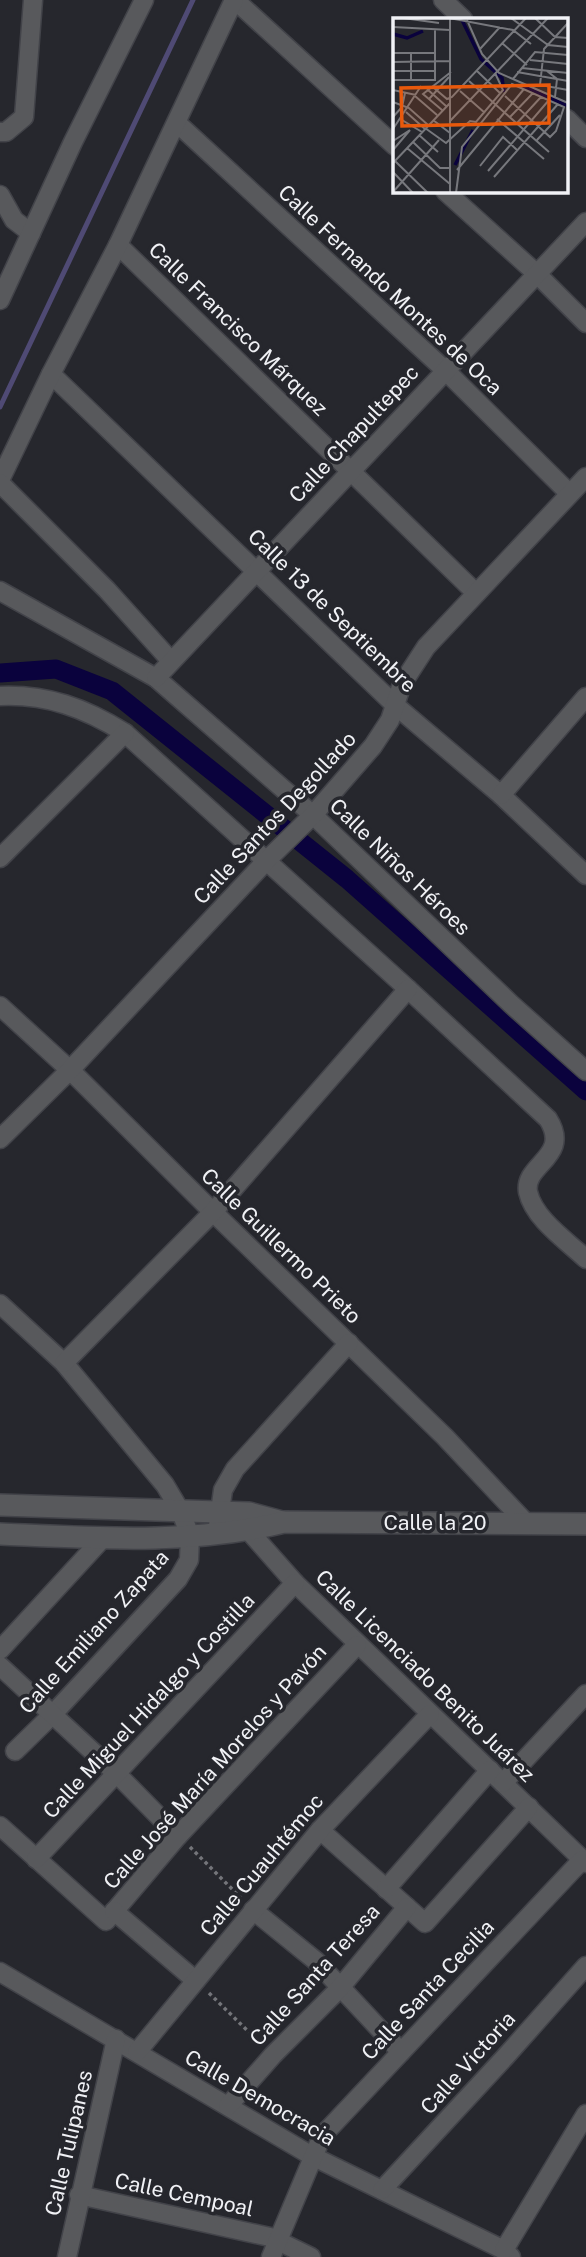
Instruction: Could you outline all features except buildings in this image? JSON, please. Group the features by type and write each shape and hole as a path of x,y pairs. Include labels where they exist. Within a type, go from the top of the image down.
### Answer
{"street":[{"path":"0,132 6,132 24,117 33,0"},
{"path":"0,300 73,142 144,0"},
{"path":"172,661 107,590 0,482 51,374 118,245 234,0 393,144"},
{"path":"443,0 462,18"},
{"path":"568,120 586,138"},
{"name":"Calle Fernando Montes de Oca","path":"177,123 446,371 569,494"},
{"path":"446,192 537,274 586,323"},
{"path":"0,195 14,220 31,233"},
{"name":"Calle Chapultepec","path":"156,678 586,222"},
{"name":"Calle Francisco Márquez","path":"118,245 476,593"},
{"name":"Calle 13 de Septiembre","path":"51,374 396,706 501,795 586,875"},
{"name":"Calle Santos Degollado","path":"0,1139 70,1070 308,820 373,747 396,706 402,684 412,665 586,477"},
{"name":"Calle Niños Héroes","path":"0,591 156,678 308,820 586,1071"},
{"path":"0,696 19,695 72,705 125,733 269,858 548,1119 556,1138 546,1160 530,1179 527,1188 536,1209 545,1221 586,1259"},
{"path":"501,795 586,697"},
{"path":"0,858 125,733"},
{"path":"64,1363 213,1212 408,989"},
{"name":"Calle Guillermo Prieto","path":"0,1006 70,1070 445,1437 526,1523"},
{"path":"0,1304 64,1363 165,1485 181,1512 190,1536"},
{"path":"217,1523 223,1490 235,1469 349,1343"},
{"name":"Calle la 20","path":"0,1506 181,1512 217,1523 586,1524"},
{"name":"Calle Licenciado Benito Juárez","path":"249,1522 295,1583 584,1862"},
{"name":"Calle la 20","path":"0,1534 103,1538 190,1536 217,1523"},
{"name":"Calle Emiliano Zapata","path":"15,1751 53,1714 178,1578 189,1560 190,1536"},
{"path":"0,1650 103,1538"},
{"name":"Calle Miguel Hidalgo y Costilla","path":"36,1859 295,1583"},
{"name":"Calle José María Morelos y Pavón","path":"110,1916 178,1836 358,1645"},
{"path":"0,1666 117,1774 178,1836"},
{"path":"503,1783 586,1695"},
{"name":"Calle Cuauhtémoc","path":"137,2052 320,1830 430,1714"},
{"path":"386,1889 490,1770"},
{"path":"320,1830 425,1923 529,1807"},
{"path":"0,1826 36,1859 195,1980"},
{"name":"Calle Santa Cecilia","path":"271,2257 322,2136 584,1862"},
{"name":"Calle Santa Teresa","path":"228,2106 273,2055 339,1989 407,1907"},
{"path":"253,1910 316,1961 339,1989 401,2052"},
{"name":"Calle Victoria","path":"382,2190 586,1966"},
{"name":"Calle Democracia","path":"0,1972 312,2156 508,2253"},
{"name":"Calle Tulipanes","path":"67,2257 116,2039"},
{"path":"508,2253 586,2114"},
{"name":"Calle Cempoal","path":"79,2195 279,2240 310,2257"}],"path":[{"path":"178,1836 253,1910"},
{"path":"195,1980 273,2055"}],"waterway":[{"path":"0,407 193,0"},
{"path":"0,673 56,669 112,691 347,879 586,1091"}]}
